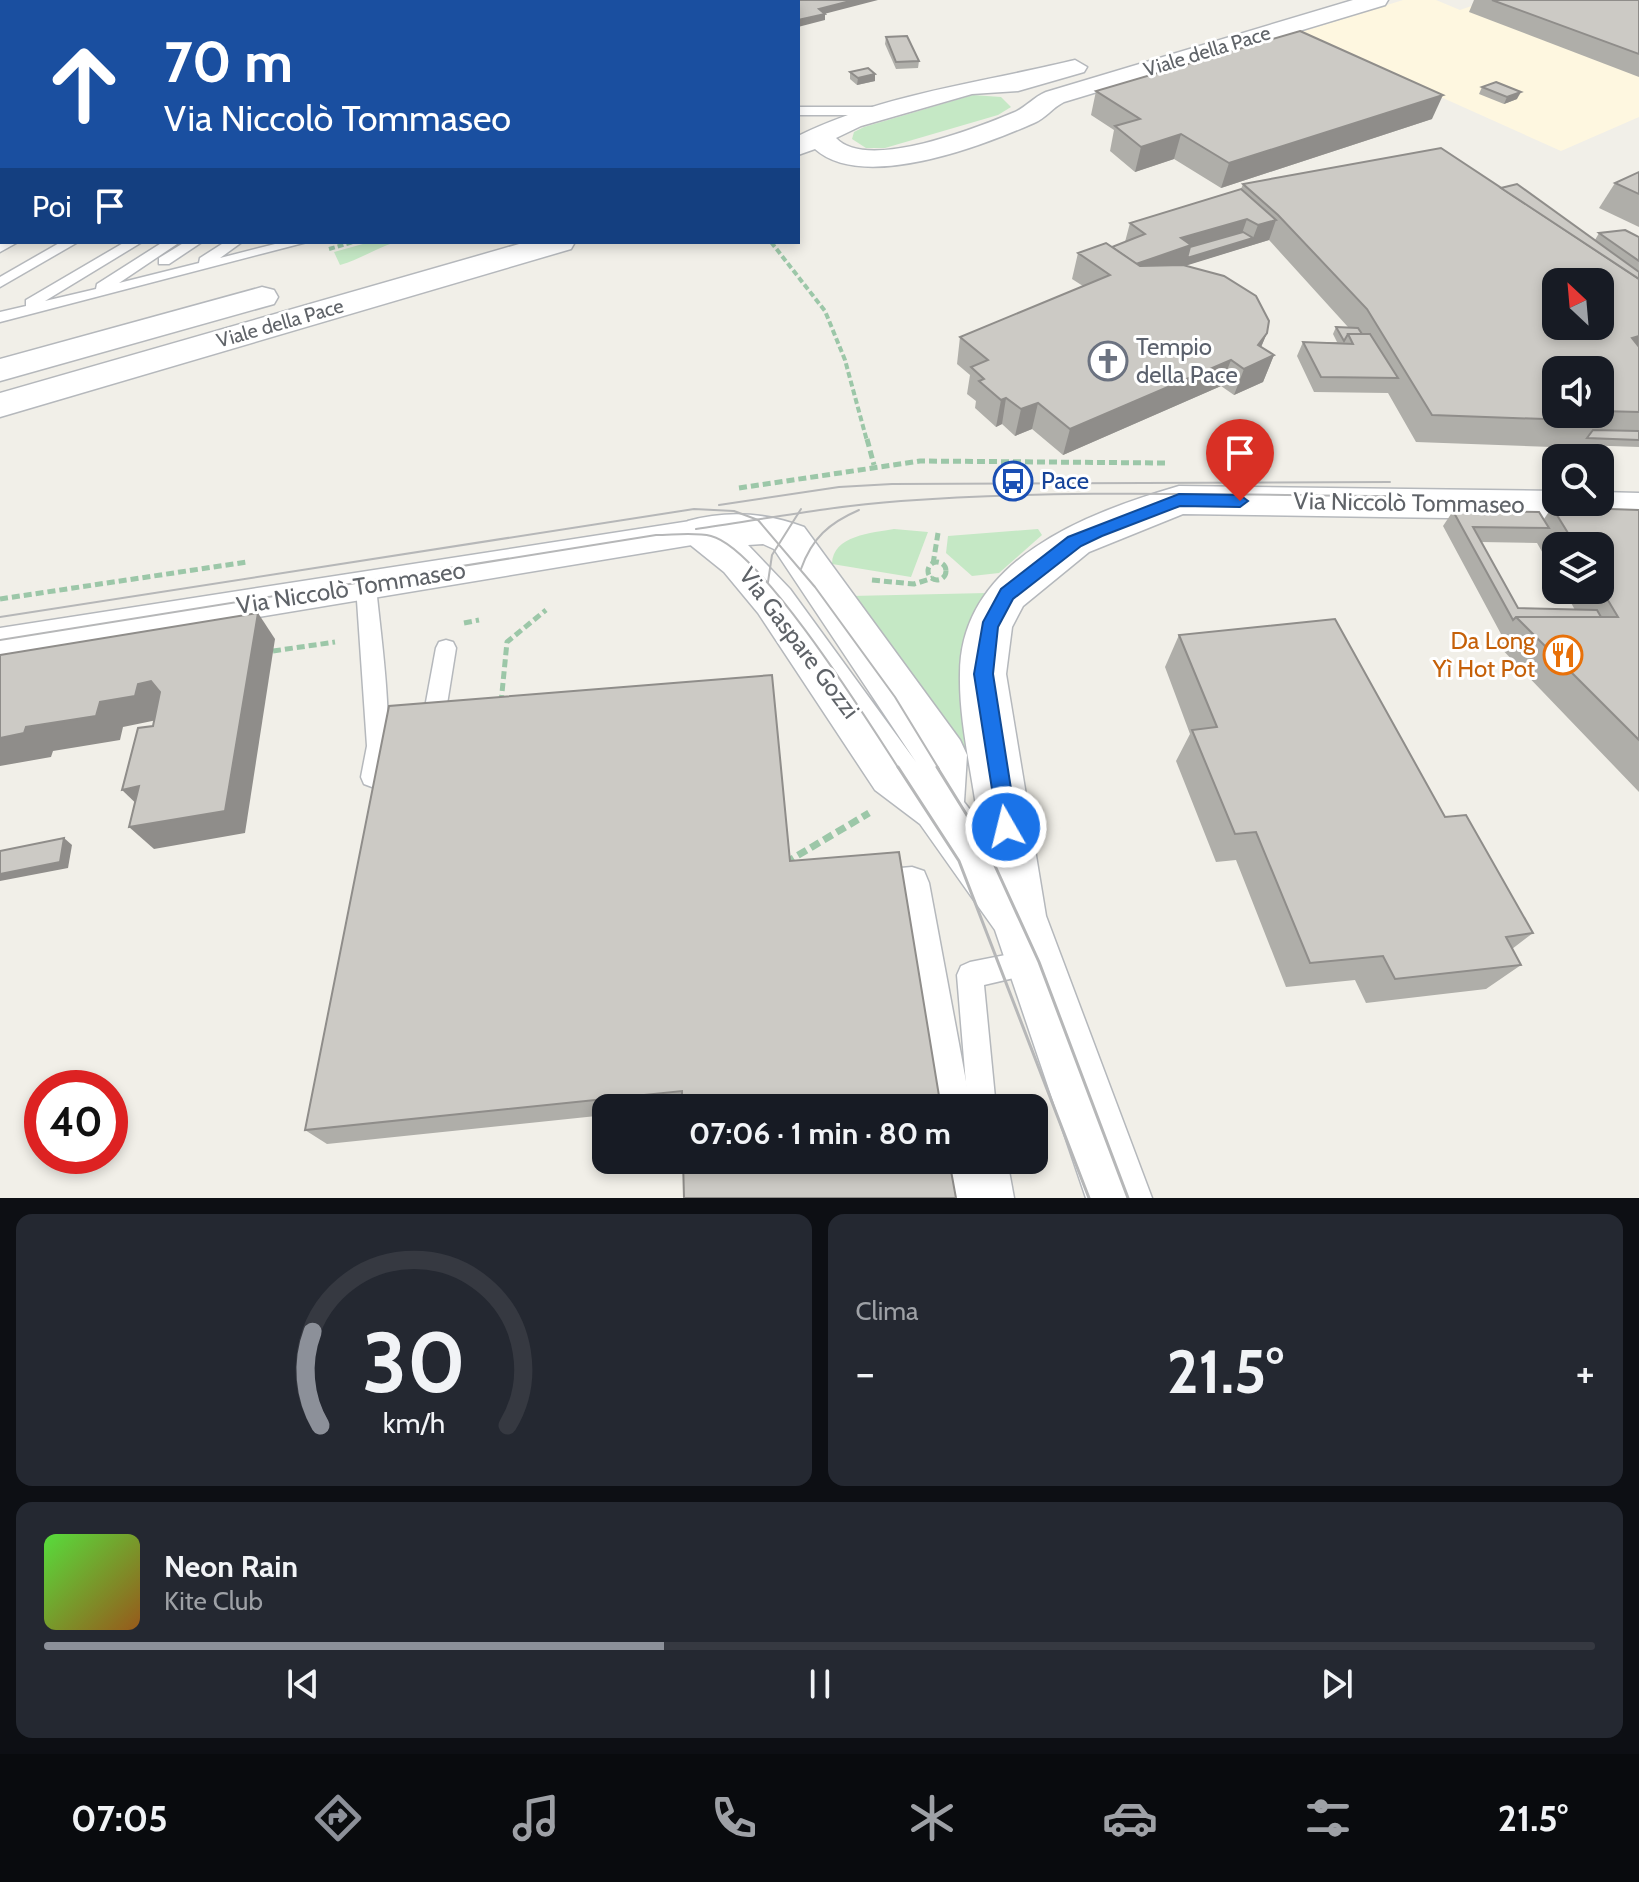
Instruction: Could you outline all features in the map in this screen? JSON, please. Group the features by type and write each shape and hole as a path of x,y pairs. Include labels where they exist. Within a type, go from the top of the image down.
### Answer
{"street":[{"name":"Viale della Pace","path":"811,127 844,122 971,87 1043,77 1304,0"},
{"name":"Viale della Pace","path":"800,173 855,160 899,157 1026,117 1035,112 1037,106 1055,97 1377,0"},
{"path":"998,84 1023,90 1037,106"},
{"name":"Viale della Pace","path":"811,127 834,153 855,160"},
{"name":"Viale della Pace","path":"0,370 454,244"},
{"name":"Viale della Pace","path":"0,405 553,244"},
{"name":"Via Niccolò Tommaseo","path":"1179,500 1639,507"},
{"name":"Via Gaspare Gozzi","path":"1119,1198 1026,939 983,674 989,627 1007,594 1074,541 1179,500"},
{"name":"Via Niccolò Tommaseo","path":"0,644 703,532"},
{"name":"Via Gaspare Gozzi","path":"703,532 739,561 774,601 893,774 938,808 1026,939"},
{"path":"833,890 912,883 949,1094"},
{"path":"962,1174 966,1198"}],"lane":[{"path":"0,271 49,244"},
{"path":"0,283 68,244"},
{"path":"5,315 30,292 111,244"},
{"path":"5,315 132,244"},
{"path":"111,288 170,244"},
{"path":"5,315 86,297 111,288 192,244"},
{"path":"190,271 232,244"},
{"path":"221,264 252,244"},
{"path":"111,288 221,264 291,244"},
{"path":"366,586 378,746 372,777"},
{"path":"432,756 446,648"},
{"path":"981,1094 970,975 1026,939"},
{"path":"995,1174 999,1198"}],"path":[{"path":"773,244 825,311 845,360 874,465"},
{"path":"725,490 874,465 920,461"},
{"path":"933,564 938,533"},
{"path":"870,580 914,584 948,574 941,564 927,568 927,573 933,578"},
{"path":"500,713 507,642 546,610"},
{"path":"772,870 872,812"}],"shaded area":[{"path":"1403,0 1436,0 1460,10 1489,0 1639,0 1639,117 1561,151 1298,33"}],"green space":[{"path":"973,95 1001,97 1011,107 998,115 885,148 866,148 852,139 854,132 864,127"},
{"path":"363,244 390,244 340,265 334,252"},
{"path":"894,529 928,532 911,577 832,564 834,554 846,541"},
{"path":"1038,529 1042,535 999,573 972,576 946,553 948,536"},
{"path":"987,593 968,627 963,669 987,792 851,596"}],"building":[{"path":"800,0 854,0 819,9 825,14 800,20"},
{"path":"1492,0 1639,0 1639,54"},
{"path":"1300,31 1443,95 1229,163 1181,134 1141,147 1115,126 1140,119 1096,91"},
{"path":"907,36 919,61 896,62 886,37"},
{"path":"868,68 875,74 858,78 850,72"},
{"path":"1496,82 1521,92 1507,97 1482,87"},
{"path":"1441,148 1639,279 1639,336 1632,338 1639,347 1639,412 1614,411 1614,356 1542,356 1542,419 1432,415 1367,309 1278,215 1243,184"},
{"path":"1639,172 1639,194 1615,183"},
{"path":"1517,184 1639,272 1639,279 1501,188"},
{"path":"1241,189 1276,220 1258,225 1247,219 1181,238 1191,245 1136,264 1112,247 1145,234 1130,223"},
{"path":"1625,230 1639,237 1639,261 1599,233"},
{"path":"1243,232 1253,238 1187,258 1190,247"},
{"name":"Tempio della Pace","path":"1106,243 1140,266 1183,265 1224,276 1256,296 1269,321 1267,333 1258,345 1274,355 1244,369 1231,360 1070,429 1038,403 1021,409 1006,398 1001,400 979,381 984,379 971,367 988,360 960,337 1110,275 1078,253"},
{"path":"1336,327 1358,328 1362,334 1348,334 1344,341"},
{"path":"1348,334 1370,334 1398,378 1321,377 1303,342 1353,344"},
{"path":"1593,430 1639,431 1639,440 1587,438"},
{"path":"1614,509 1639,510 1639,740 1516,617 1618,617 1610,604 1614,604 1614,532 1567,532 1558,516 1614,516"},
{"path":"1453,511 1539,512 1549,528 1473,527 1518,608 1597,610 1601,617 1516,617 1513,620"},
{"path":"258,613 225,811 129,827 139,786 122,790 138,728 153,726 160,692 151,681 138,684 135,696 100,702 96,716 26,727 24,733 0,738 0,655"},
{"path":"1335,619 1445,817 1466,815 1533,933 1506,937 1521,965 1395,979 1383,956 1310,963 1256,832 1235,834 1192,730 1217,727 1179,635"},
{"path":"772,675 790,861 899,852 939,1094 682,1094 682,1091 592,1094 592,1100 305,1130 389,706"},
{"path":"64,838 60,862 0,874 0,851"},
{"path":"683,1174 952,1174 956,1198 684,1198"}],"tram line":[{"path":"719,505 839,487 892,484 1390,482"},
{"path":"799,513 901,501 1024,495 1393,496"},
{"path":"0,617 694,509 734,511 757,519"},
{"path":"799,513 801,509"},
{"path":"801,569 816,540 839,520 859,510"},
{"path":"757,519 799,513"},
{"path":"779,544 799,513"},
{"path":"696,529 757,519"},
{"path":"757,519 779,544"},
{"path":"0,640 656,535 705,535 732,547 784,602 839,677 899,769"},
{"path":"768,582 772,555 779,544"},
{"path":"779,544 815,587 895,697 939,769"},
{"path":"898,767 959,861 1089,1198"},
{"path":"937,767 986,846 1039,962 1128,1198"}],"place":[{"name":"Tempio della Pace","path":"1108,361"},
{"name":"Pace","path":"1013,481"},
{"name":"Da Long Yì Hot Pot","path":"1563,655"}],"route":[{"path":"1006,827 983,674 989,627 1007,594 1074,541 1096,532 1179,500 1240,501"}]}
